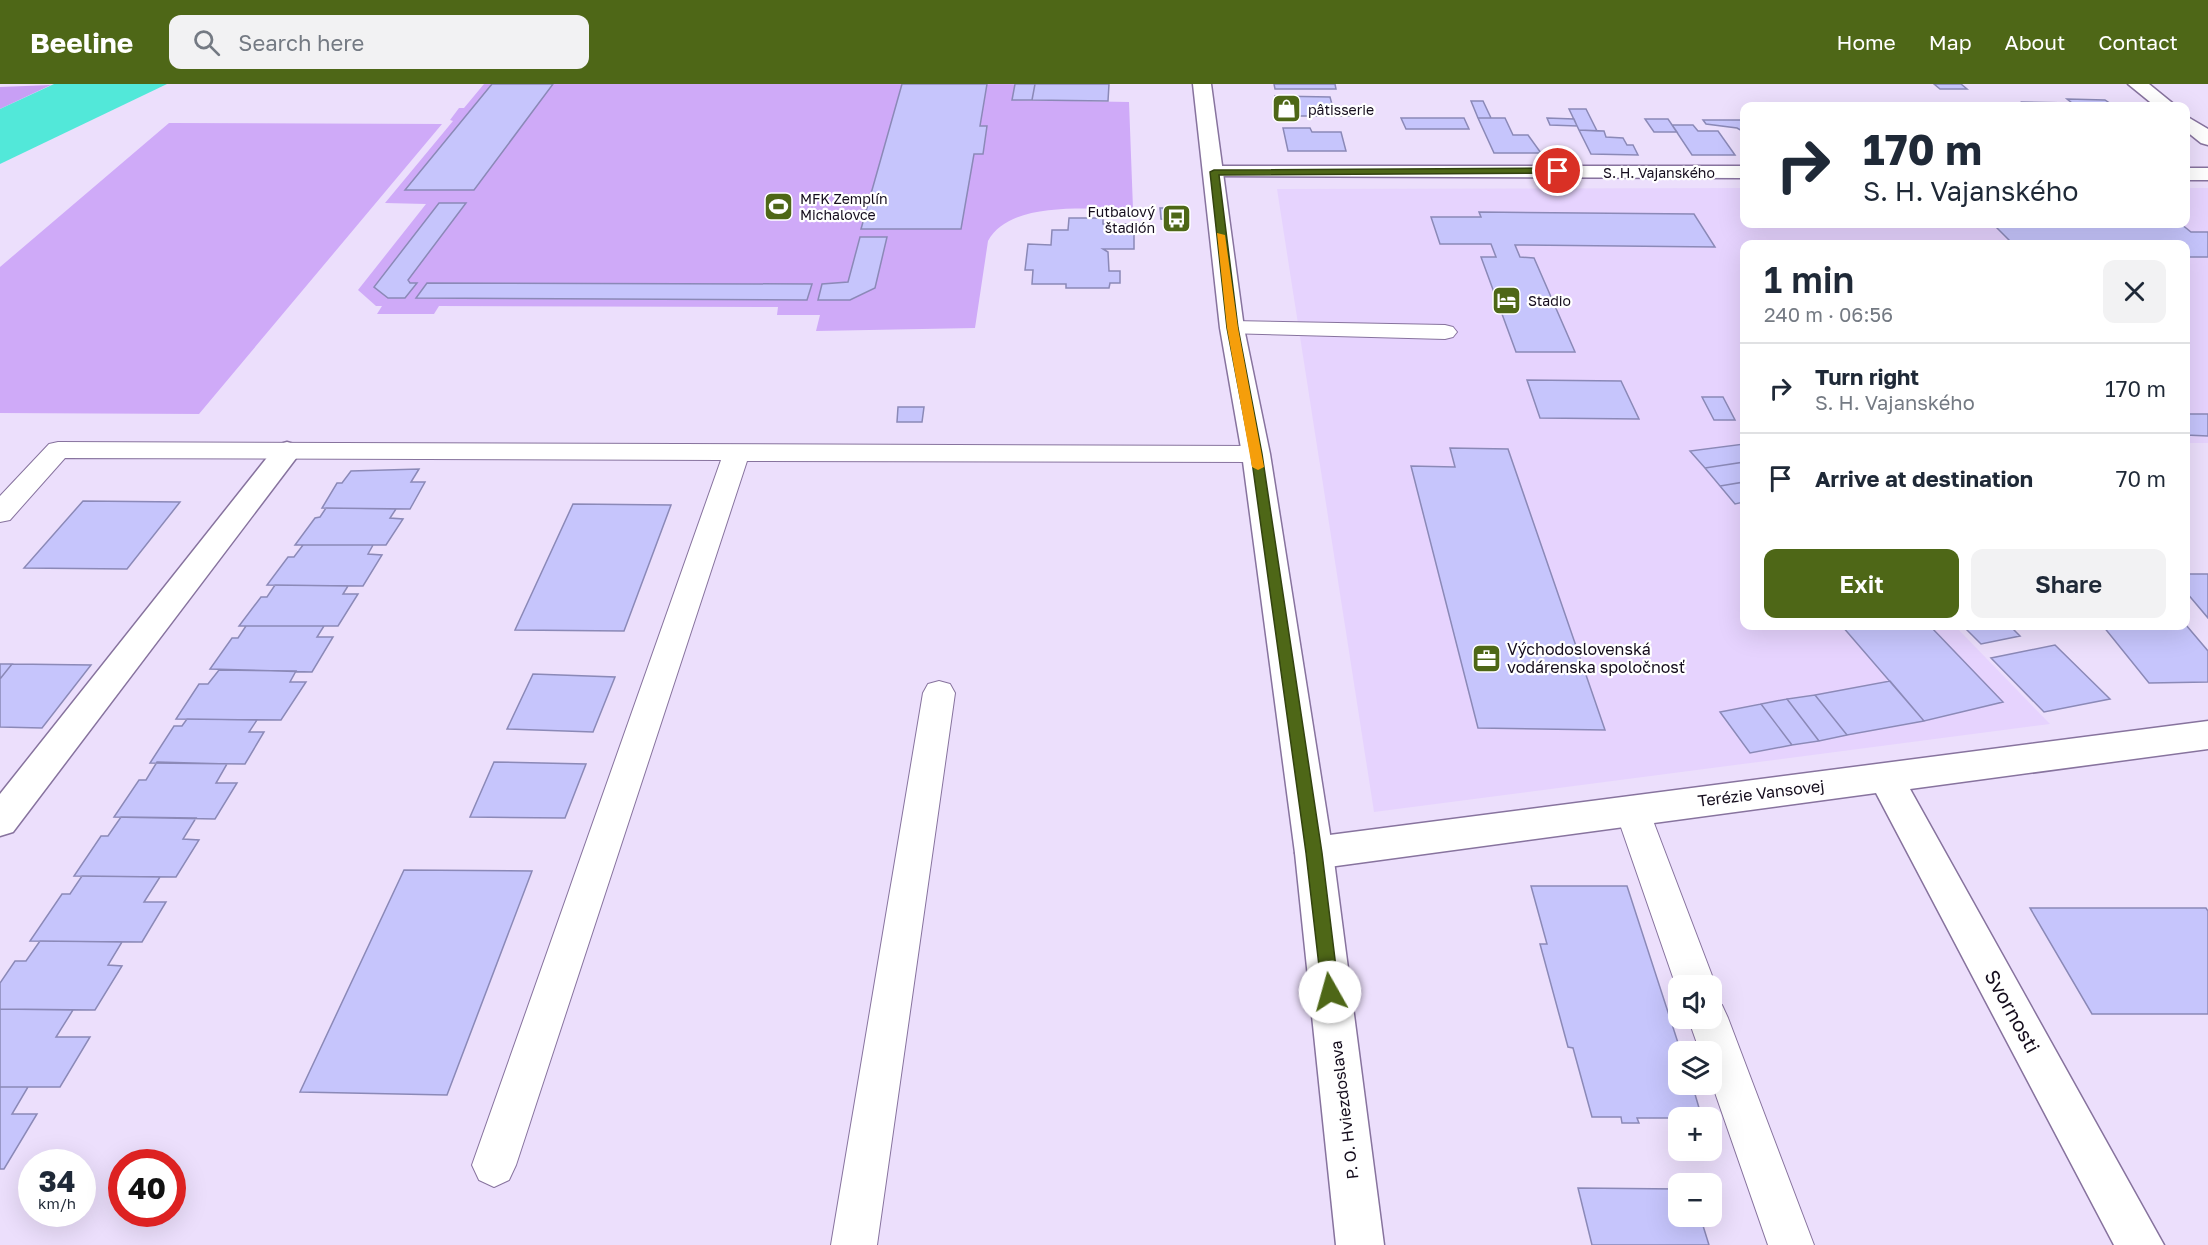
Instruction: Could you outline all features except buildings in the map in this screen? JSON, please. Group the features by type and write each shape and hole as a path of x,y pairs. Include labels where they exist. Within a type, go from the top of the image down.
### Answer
{"street":[{"name":"P. O. Hviezdoslava","path":"1202,84 1232,328 1256,454 1314,853 1360,1245"},
{"path":"2138,84 2161,102"},
{"path":"2190,125 2208,139"},
{"name":"S. H. Vajanského","path":"1214,172 1740,172"},
{"path":"2190,174 2208,174"},
{"path":"0,821 287,451"},
{"name":"Terézie Vansovej","path":"1314,853 2208,735"},
{"name":"Svornosti","path":"1885,777 2140,1245"}],"lane":[{"path":"1232,328 1445,332"},
{"path":"0,513 58,450 1256,454"},
{"path":"494,1165 737,452"},
{"path":"854,1245 939,693"},
{"path":"1632,810 1692,975"},
{"path":"1712,1029 1791,1245"}],"shaded area":[{"path":"54,84 167,84 0,164 0,109"},
{"name":"MFK Zemplín Michalovce","path":"484,84 1015,84 1012,100 1129,102 1133,209 1053,210 1014,218 999,228 988,241 975,328 816,331 820,315 777,315 778,307 439,306 434,314 377,314 382,306 376,306 358,290 426,204 385,203 453,121 450,120 459,108 464,108"},
{"path":"51,85 0,109 0,87"},
{"path":"169,123 442,124 199,414 0,413 0,267"},
{"path":"1740,188 1740,228 2190,228 2190,188 2208,188 2208,443 2190,443 2190,240 1740,240 1740,630 1959,630 2050,724 1374,812 1277,189"}],"slow traffic":[{"path":"1220,235 1232,328 1258,467"}],"place":[{"name":"pâtisserie","path":"1287,109"},
{"name":"MFK Zemplín Michalovce","path":"779,206"},
{"name":"Futbalový štadión","path":"1176,219"},
{"name":"Stadio","path":"1507,300"},
{"name":"Východoslovenská vodárenska spoločnosť","path":"1486,658"}],"route":[{"path":"1330,992 1314,853 1256,454 1232,328 1214,172 1558,171"}]}
